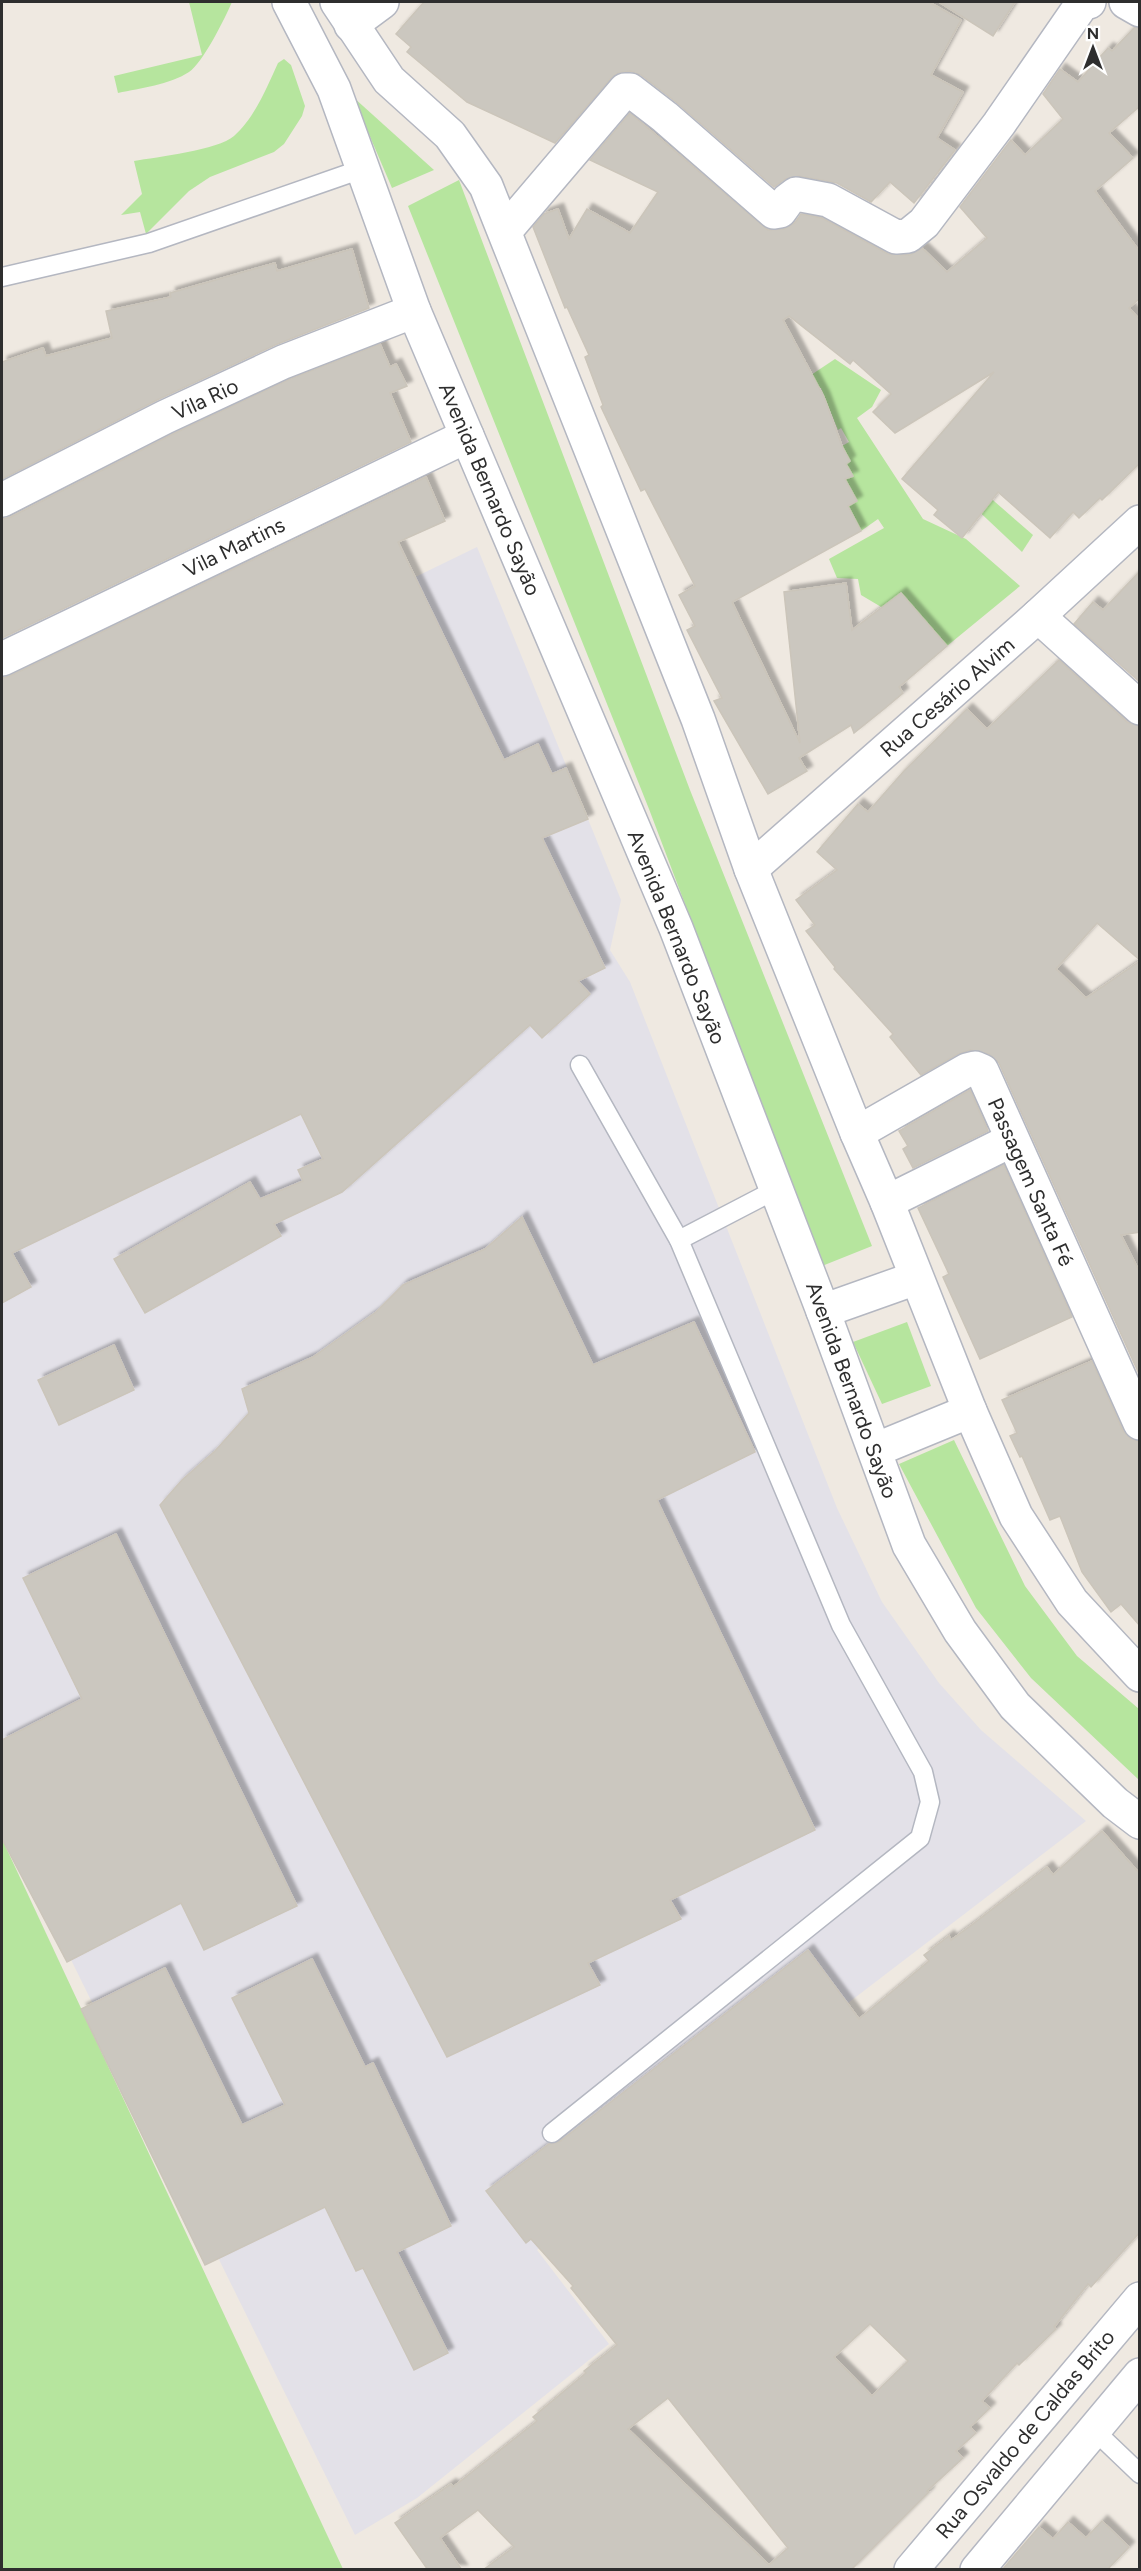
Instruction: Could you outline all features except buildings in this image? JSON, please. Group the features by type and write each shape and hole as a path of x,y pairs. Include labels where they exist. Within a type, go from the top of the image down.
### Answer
{"street":[{"name":"Avenida Bernardo Sayão","path":"289,2 334,89 414,311 676,928 777,1189 909,1545 960,1631 1015,1706 1115,1803 1140,1822"},
{"path":"382,2 344,13 388,80 450,135 486,186 698,719 752,869 857,1133 888,1202 970,1411 1016,1516 1072,1602 1140,1675"},
{"path":"505,231 625,90 630,90 665,117 774,212 780,211 796,194 821,197 896,237 908,236 924,223 999,124 1082,4 1089,2"},
{"path":"1126,2 1140,10"},
{"name":"Vila Rio","path":"2,500 165,417 283,362 414,311"},
{"name":"Vila Martins","path":"2,658 467,436"},
{"name":"Rua Cesário Alvim","path":"752,869 1038,616 1140,522"},
{"path":"1038,616 1140,708"},
{"name":"Passagem Santa Fé","path":"857,1133 967,1070 975,1068 982,1071 1140,1423"},
{"path":"888,1202 1000,1146"},
{"path":"823,1311 916,1278"},
{"path":"875,1450 970,1411"},
{"name":"Rua Osvaldo de Caldas Brito","path":"911,2570 1069,2380 1140,2299"},
{"path":"977,2570 1140,2375"},
{"path":"1069,2380 1102,2422"}],"lane":[{"path":"2,276 149,243 362,170"},
{"path":"552,2133 920,1838 930,1802 923,1772 841,1625 679,1239 580,1065"},
{"path":"679,1239 777,1189"},
{"path":"1102,2422 1140,2474"}],"shaded area":[{"path":"477,547 621,900 610,950 630,982 837,1508 882,1602 939,1683 981,1730 1086,1821 763,2068 537,2250 609,2344 417,2498 355,2535 2,1820 2,778"}],"green space":[{"path":"189,2 232,2 201,60 189,72 173,80 118,93 114,76 202,55"},
{"path":"284,59 291,65 305,106 302,116 284,144 274,152 210,177 189,191 146,234 140,212 121,215 142,194 134,161 201,149 234,136 254,112 278,63"},
{"path":"353,97 434,170 392,188"},
{"path":"459,180 690,790 872,1246 822,1266 649,809 408,206"},
{"path":"835,359 881,390 872,407 857,418 923,519 966,539 1020,586 947,646 861,595 858,579 837,578 829,559 884,528 878,519 861,531 848,506 857,501 845,479 852,476 846,464 850,461 842,446 849,442 841,428 838,430 821,388 802,381"},
{"path":"954,488 979,488 1033,535 1022,552"},
{"path":"907,1322 931,1386 882,1404 853,1342"},
{"path":"954,1440 1025,1586 1077,1656 1139,1709 1139,1780 1031,1678 976,1608 899,1464"},
{"path":"2,1839 343,2569 2,2569"}]}
